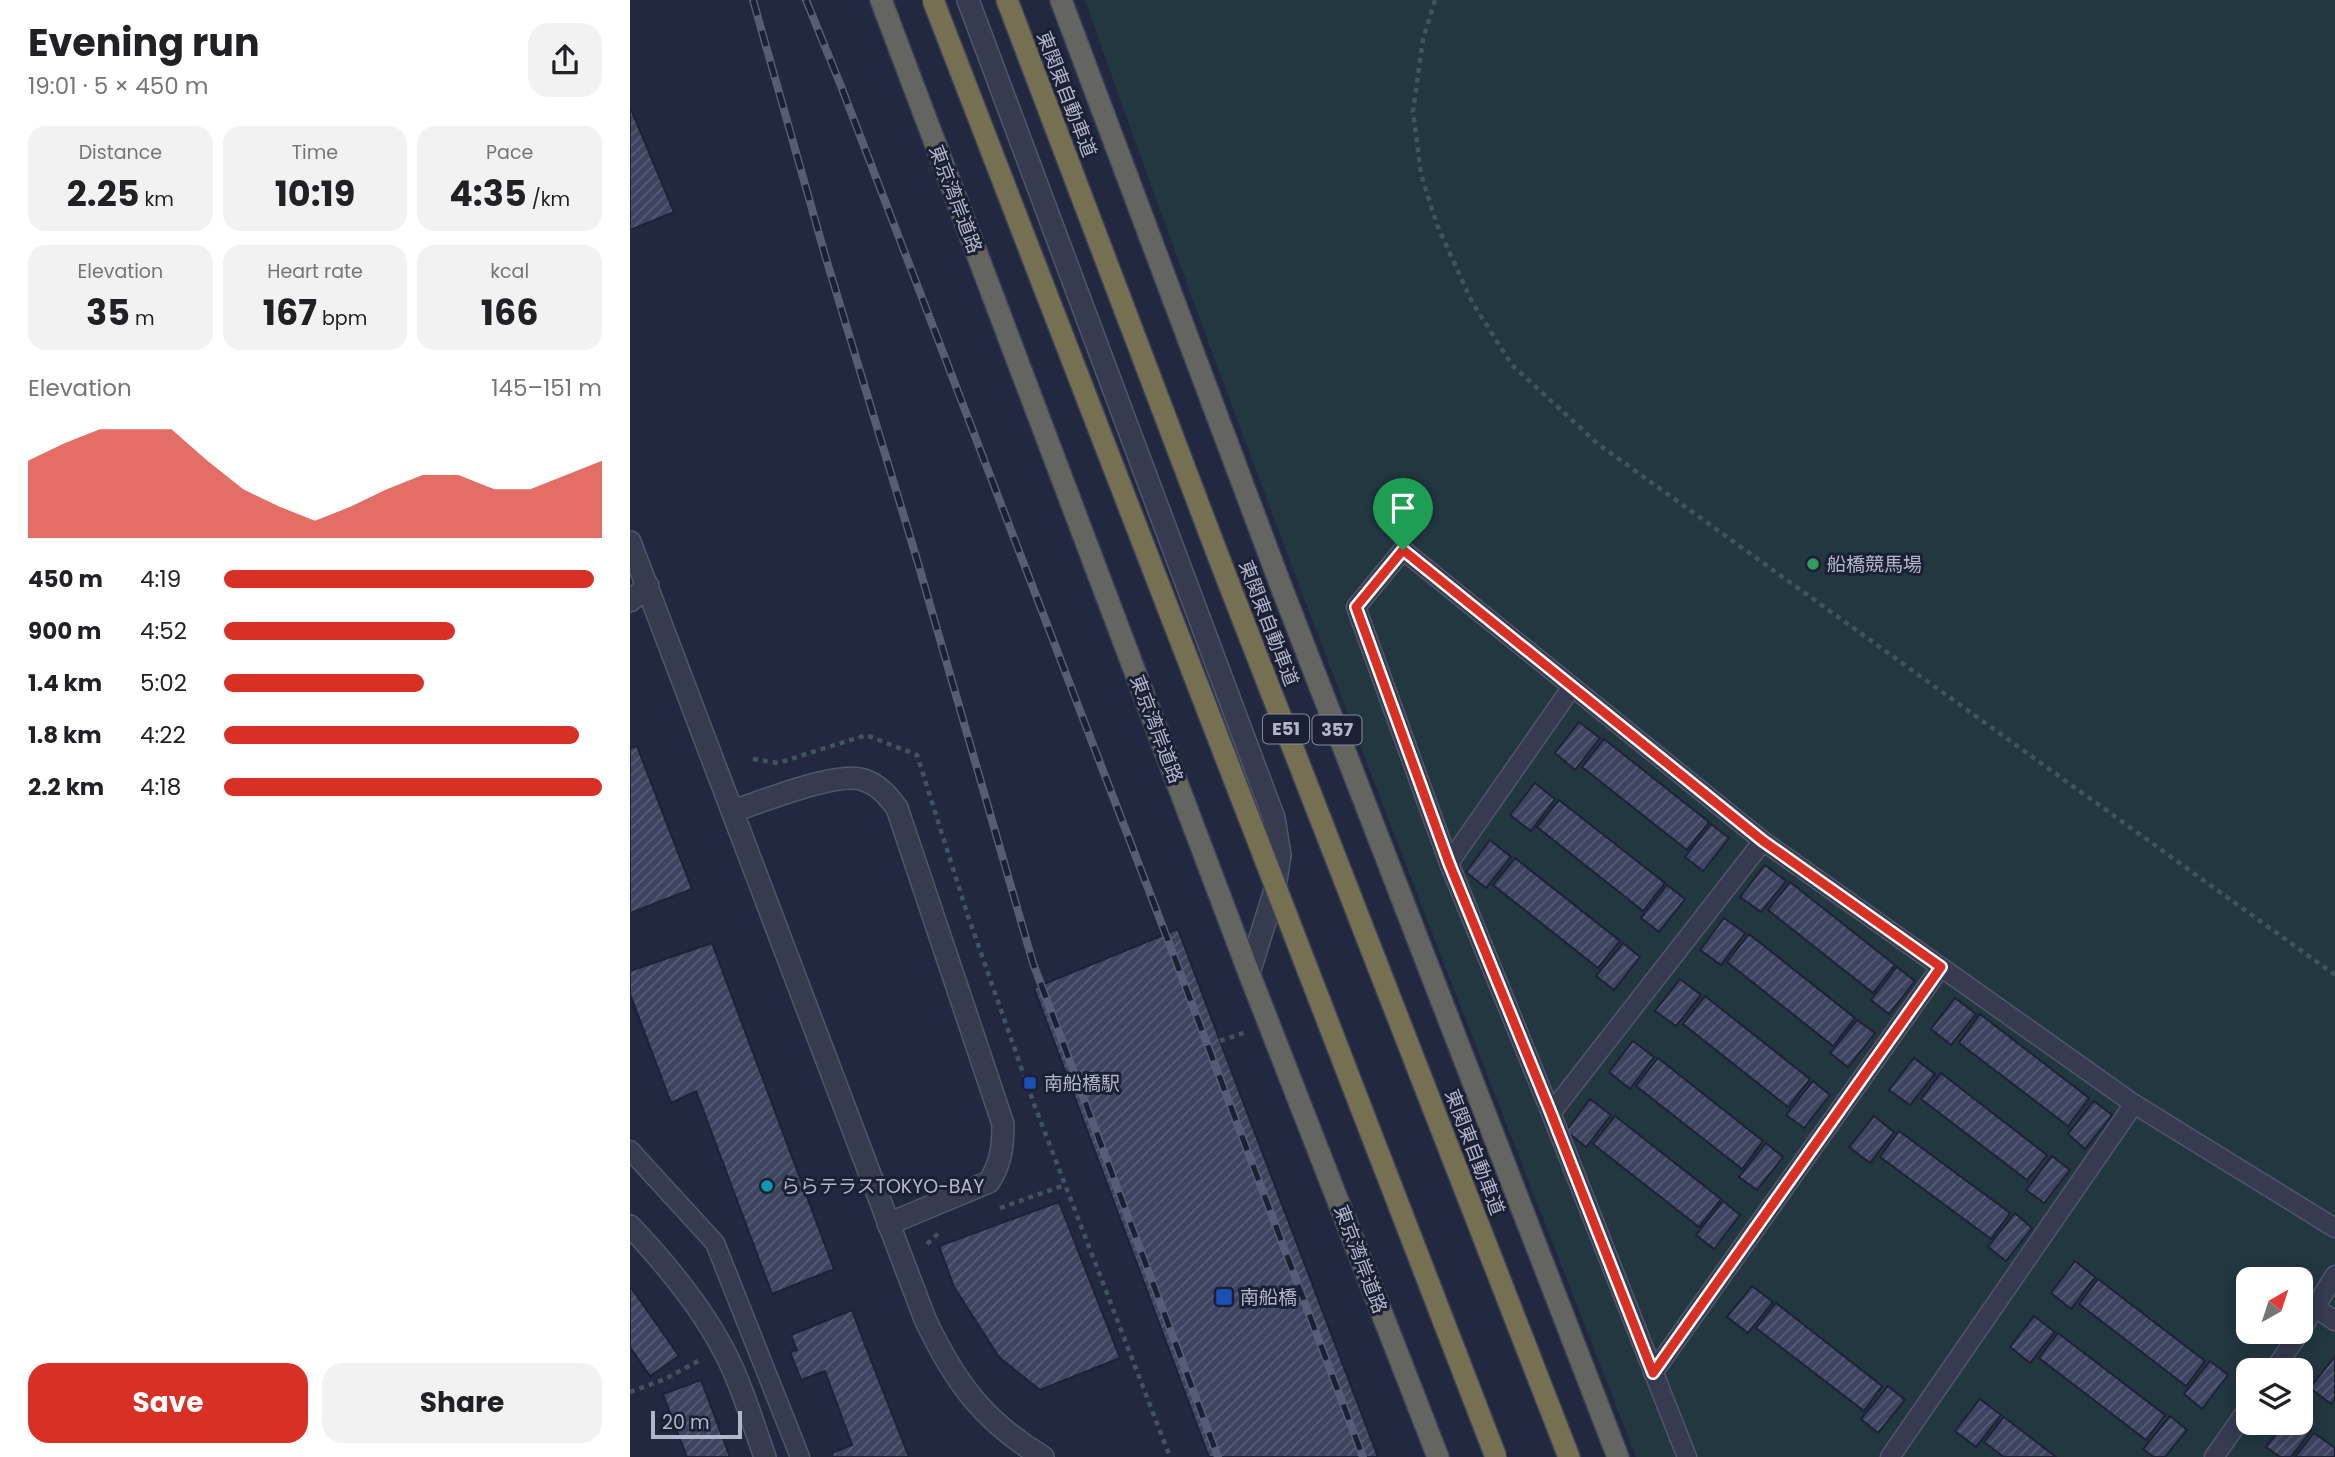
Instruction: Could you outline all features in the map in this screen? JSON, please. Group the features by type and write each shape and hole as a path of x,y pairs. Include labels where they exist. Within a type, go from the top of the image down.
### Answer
{"highway":[{"name":"東京湾岸道路","path":"881,0 1249,973 1438,1457"},
{"path":"933,0 1496,1457"},
{"name":"東関東自動車道","path":"1007,0 1222,566 1569,1457"},
{"name":"357","path":"1061,0 1281,586 1618,1457"}],"street":[{"path":"968,0 1273,818 1280,855 1275,893 1249,973"},
{"path":"630,542 925,1319 943,1358 973,1401 1012,1437 1043,1457"},
{"path":"630,601 648,586"},
{"path":"733,811 841,777 863,779 884,791 897,808 1003,1124 1003,1150 997,1169 989,1182 888,1224"},
{"path":"630,1226 669,1268 722,1348 765,1457"}],"lane":[{"path":"1687,1457 1449,863 1356,607 1403,550 1763,841 2134,1104 2335,1228"},
{"path":"1449,863 1572,687"},
{"path":"1551,1113 1763,841"},
{"path":"1653,1373 1941,967"},
{"path":"1890,1457 2134,1104"},
{"path":"630,1150 715,1243 800,1457"},
{"path":"2314,1311 2335,1275"},
{"path":"2316,1308 2335,1321"},
{"path":"2214,1457 2236,1426"}],"path":[{"path":"1435,0 1423,39 1413,111 1421,174 1437,225 1472,302 1512,365 1598,444 2335,975"},
{"path":"1220,1041 1252,1030"},
{"path":"630,1392 665,1379 722,1348"}],"shaded area":[{"name":"船橋競馬場","path":"1085,0 2335,0 2335,1457 1636,1457 1354,731 1217,366"}],"building":[{"path":"630,107 674,212 630,230"},
{"path":"1579,722 1600,738 1575,770 1555,753"},
{"path":"1604,739 1709,822 1687,850 1582,767"},
{"path":"637,746 692,889 630,913 630,748"},
{"path":"1535,783 1555,799 1531,831 1510,815"},
{"path":"1559,800 1665,883 1643,911 1537,827"},
{"path":"1711,824 1729,838 1703,871 1685,857"},
{"path":"1490,840 1511,857 1486,888 1466,872"},
{"path":"1515,858 1620,941 1598,968 1493,885"},
{"path":"1765,865 1786,881 1761,912 1740,897"},
{"path":"1790,882 1895,965 1873,993 1768,910"},
{"path":"1667,885 1685,899 1659,932 1641,918"},
{"path":"1724,918 1745,933 1721,965 1700,950"},
{"name":"南船橋","path":"1178,929 1378,1457 1209,1457 1034,988"},
{"path":"1749,934 1855,1018 1833,1046 1727,962"},
{"name":"ららテラスTOKYO-BAY","path":"712,943 834,1269 772,1294 696,1091 671,1103 630,994 630,971"},
{"path":"1623,943 1640,957 1614,990 1596,976"},
{"path":"1897,967 1915,981 1889,1014 1871,1000"},
{"path":"1680,979 1701,995 1676,1026 1655,1011"},
{"path":"1705,996 1810,1079 1788,1107 1683,1024"},
{"path":"1955,998 1976,1014 1951,1045 1931,1029"},
{"path":"1980,1014 2089,1098 2068,1126 1959,1043"},
{"path":"1857,1020 1875,1033 1848,1067 1830,1053"},
{"path":"1633,1041 1654,1057 1630,1089 1609,1072"},
{"path":"1658,1058 1763,1141 1742,1169 1636,1086"},
{"path":"1914,1058 1935,1074 1910,1105 1889,1090"},
{"path":"1941,1073 2047,1155 2027,1180 1921,1099"},
{"path":"1813,1081 1830,1095 1804,1128 1786,1115"},
{"path":"1590,1099 1611,1115 1586,1147 1566,1131"},
{"path":"2094,1101 2112,1115 2085,1149 2068,1134"},
{"path":"1615,1116 1721,1199 1699,1227 1593,1144"},
{"path":"1874,1116 1894,1132 1870,1163 1849,1147"},
{"path":"1899,1131 2010,1213 1991,1239 1880,1157"},
{"path":"1766,1143 1783,1157 1757,1190 1739,1177"},
{"path":"2052,1156 2070,1170 2044,1203 2026,1190"},
{"path":"1723,1201 1740,1215 1714,1249 1696,1235"},
{"name":"ららテラスTOKYO-BAY","path":"1059,1202 1120,1358 1040,1390 999,1357 954,1287 939,1246"},
{"path":"2015,1213 2032,1228 2006,1261 1988,1247"},
{"path":"2075,1261 2095,1277 2071,1309 2051,1293"},
{"path":"2098,1279 2205,1361 2186,1386 2079,1304"},
{"path":"630,1286 679,1356 650,1376 630,1347"},
{"path":"1752,1286 1773,1302 1748,1333 1727,1317"},
{"path":"1776,1303 1882,1386 1864,1411 1756,1328"},
{"path":"852,1310 909,1457 833,1457 832,1453 852,1445 825,1371 801,1380 790,1352 797,1350 791,1335"},
{"path":"2034,1316 2055,1332 2030,1363 2010,1347"},
{"path":"2058,1333 2165,1415 2146,1440 2039,1358"},
{"path":"2335,1356 2335,1398 2331,1404 2313,1390 2313,1384"},
{"path":"2210,1361 2228,1375 2202,1409 2184,1394"},
{"path":"701,1380 730,1457 687,1457 663,1394"},
{"path":"1888,1386 1905,1400 1878,1433 1861,1419"},
{"path":"1980,1399 2001,1415 1976,1447 1955,1431"},
{"path":"2170,1416 2187,1430 2165,1457 2154,1457 2143,1449"},
{"path":"2004,1417 2056,1457 2004,1457 1984,1442"},
{"path":"2313,1434 2335,1448 2335,1457 2295,1457"},
{"path":"2276,1435 2308,1435 2291,1457 2280,1457 2266,1447"}],"railway":[{"path":"753,0 1033,963 1218,1457"},
{"path":"806,0 1169,943 1363,1457"}],"place":[{"name":"船橋競馬場","path":"1813,564"},
{"name":"南船橋駅","path":"1030,1083"},
{"name":"ららテラスTOKYO-BAY","path":"767,1186"},
{"name":"南船橋","path":"1224,1297"}],"route":[{"path":"1403,550 1763,841 1941,967 1653,1373 1449,863 1356,607 1403,550"}]}
